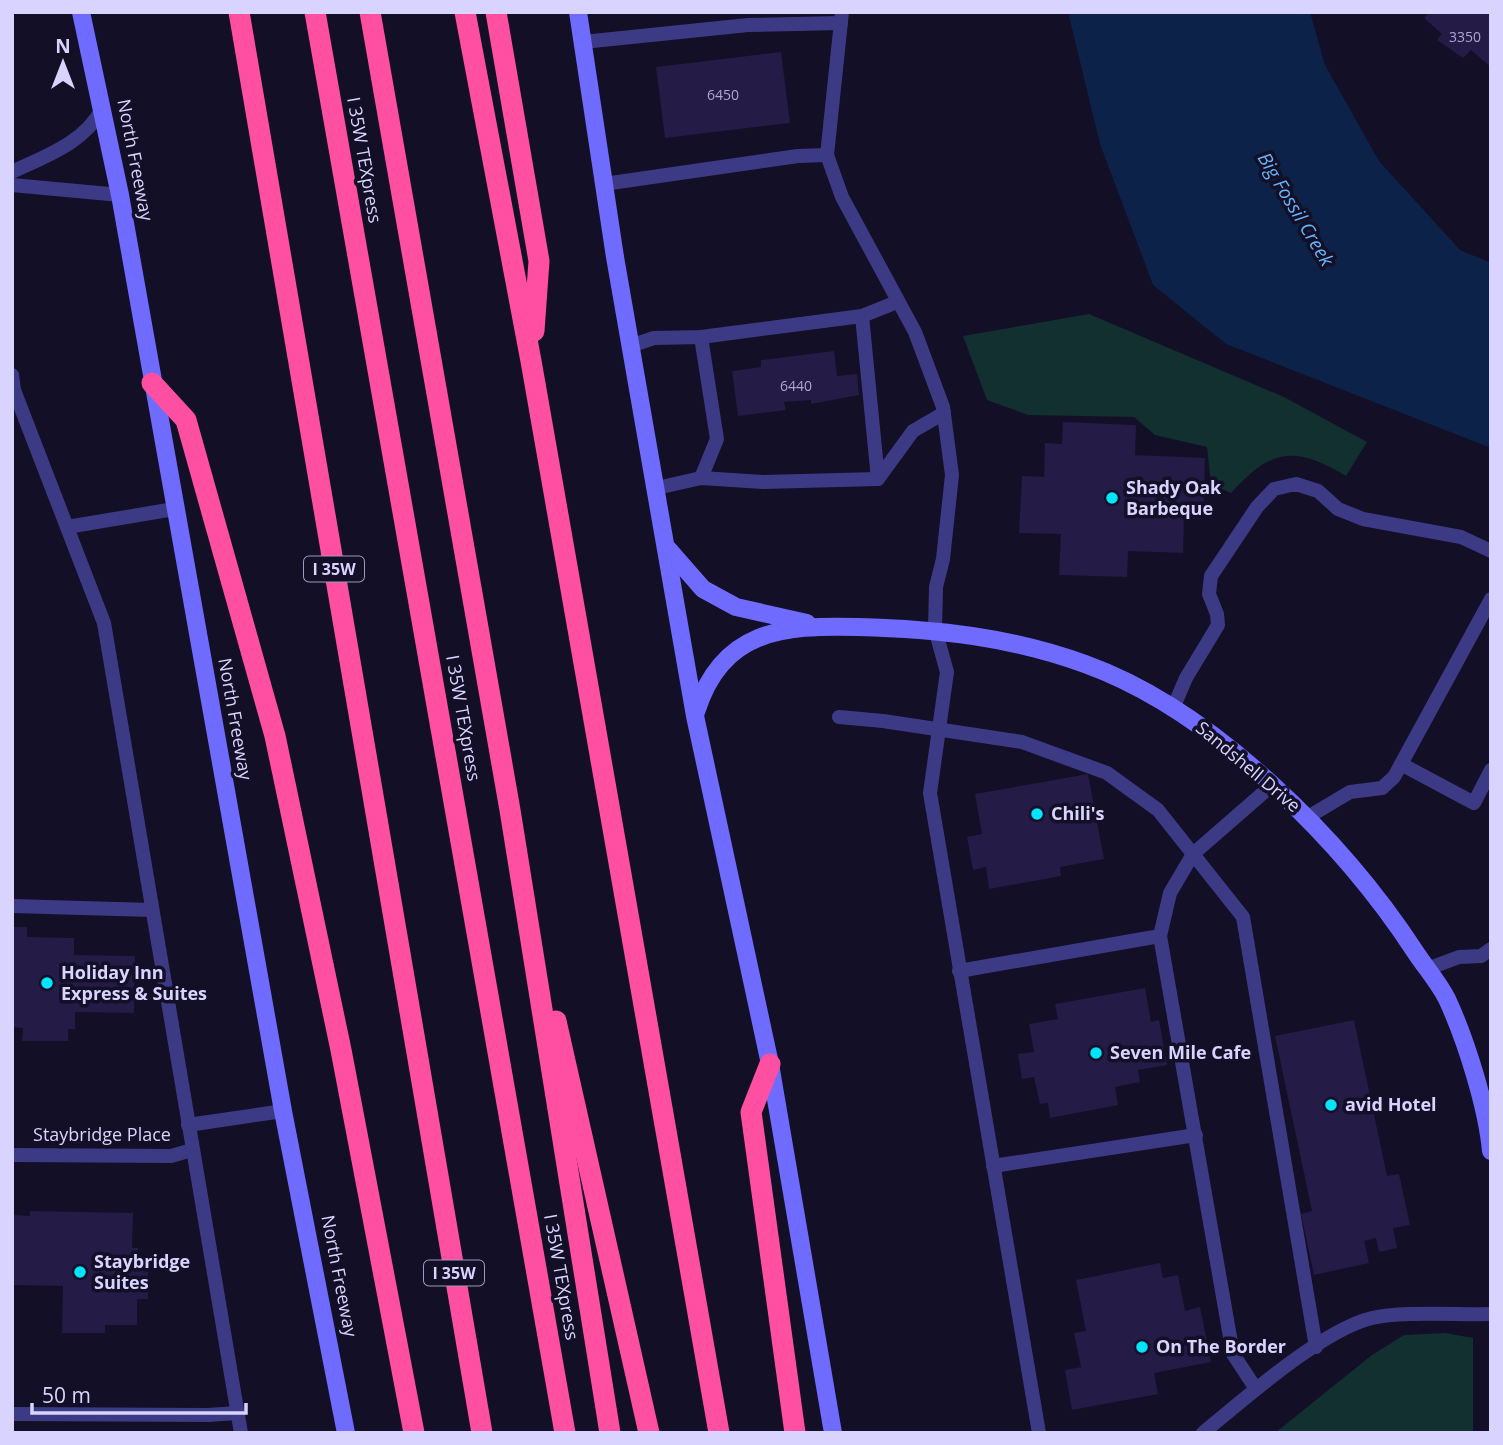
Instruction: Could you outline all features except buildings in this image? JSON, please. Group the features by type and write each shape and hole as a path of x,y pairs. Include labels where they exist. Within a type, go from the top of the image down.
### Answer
{"highway":[{"name":"I 35W TEXpress","path":"315,12 565,1433"},
{"name":"I 35W TEXpress","path":"370,12 510,810 610,1433"},
{"path":"465,12 531,361 719,1433"},
{"path":"496,12 539,261 531,361"},
{"name":"I 35W","path":"239,15 482,1433"},
{"path":"152,383 186,420 275,736 341,1050 414,1433"},
{"path":"510,810 649,1433"},
{"path":"770,1064 751,1112 795,1433"}],"main road":[{"name":"North Freeway","path":"81,12 120,195 283,1111 346,1433"},
{"path":"578,12 630,346 668,549 695,716 770,1064 833,1433"},
{"name":"Sandshell Drive","path":"668,549 703,589 736,607 817,626"},
{"name":"Sandshell Drive","path":"695,716 705,683 733,650 762,635 817,626 935,629 999,638 1087,664 1174,706 1308,817 1386,906 1447,999 1488,1115 1491,1152"}],"lane":[{"path":"583,42 841,18 827,155 842,197 915,332 944,413 952,475 943,559 936,587 935,629 947,672 930,793 1039,1433"},
{"path":"12,172 81,136 95,122 102,109"},
{"path":"604,184 798,156 827,155"},
{"path":"12,185 120,195"},
{"path":"630,346 654,338 701,337 862,316 897,302"},
{"path":"862,316 878,479"},
{"path":"701,337 717,439 701,478"},
{"path":"12,375 14,390 104,623 241,1433"},
{"path":"878,479 913,431 944,413"},
{"path":"657,488 701,478 763,482 878,479"},
{"path":"1174,706 1186,678 1218,625 1217,614 1209,594 1210,576 1257,507 1274,489 1296,484 1318,491 1338,509 1363,519 1461,537 1491,551"},
{"path":"67,527 174,509"},
{"path":"1308,817 1350,792 1382,788 1394,777 1491,599"},
{"path":"839,718 1022,742 1107,773 1158,810 1243,917 1316,1347"},
{"path":"1401,764 1474,803 1491,770"},
{"path":"1256,1389 1233,1354 1160,936 1170,892 1193,854 1271,786"},
{"path":"12,906 152,910"},
{"path":"959,971 1160,936"},
{"path":"1427,969 1459,957 1481,956 1491,949"},
{"path":"188,1125 283,1111"},
{"path":"993,1166 1196,1135"},
{"name":"Staybridge Place","path":"12,1155 171,1156 192,1150"},
{"path":"1203,1433 1256,1389 1343,1327 1374,1317 1491,1314"},
{"path":"12,1414 208,1415 237,1412"}],"green space":[{"path":"1089,314 1284,397 1367,442 1346,476 1312,459 1284,456 1259,467 1231,493 1211,484 1207,447 1155,435 1134,417 1028,415 987,400 963,336"},
{"path":"1445,1333 1473,1338 1473,1433 1275,1433 1372,1355 1404,1335"}],"water":[{"name":"Big Fossil Creek","path":"1068,12 1310,12 1325,65 1379,161 1460,250 1491,263 1491,448 1226,344 1153,285 1100,144"}],"place":[{"name":"Shady Oak Barbeque","path":"1112,498"},
{"name":"Chili's","path":"1037,814"},
{"name":"Holiday Inn Express & Suites","path":"47,983"},
{"name":"Seven Mile Cafe","path":"1096,1053"},
{"name":"avid Hotel","path":"1331,1105"},
{"name":"Staybridge Suites","path":"80,1272"},
{"name":"On The Border","path":"1142,1347"}]}
